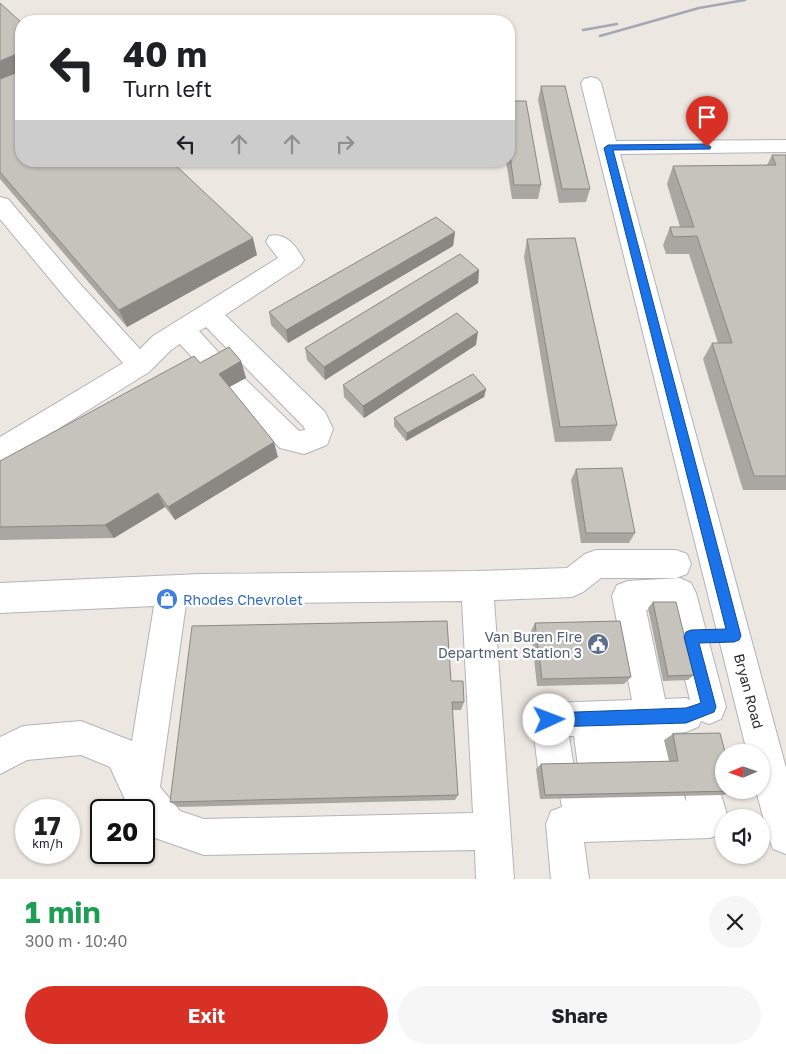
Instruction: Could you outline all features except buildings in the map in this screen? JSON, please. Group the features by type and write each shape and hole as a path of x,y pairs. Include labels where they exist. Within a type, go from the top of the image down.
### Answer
{"street":[{"name":"Bryan Road","path":"591,83 786,836"},
{"path":"608,148 786,146"},
{"path":"0,204 91,312 140,365"},
{"path":"0,450 140,365 162,343 292,260 277,242"},
{"path":"183,330 290,440 298,444 309,442 317,437 319,429 314,420 209,314"},
{"path":"0,598 172,590 477,586 572,582 596,564 676,564"},
{"path":"477,586 495,879"},
{"path":"141,793 172,590"},
{"path":"570,879 612,795 609,718 628,596 680,593 691,637 696,722"},
{"path":"691,637 734,636"},
{"path":"609,718 696,722 753,707"},
{"path":"609,718 612,795"},
{"path":"0,756 23,743 80,738 122,754 141,793 168,825 204,837 492,831"},
{"path":"612,795 710,820 704,794"}],"railway":[{"path":"600,36 699,8 745,0"},
{"path":"583,30 617,24"}],"place":[{"name":"Rhodes Chevrolet","path":"167,599"},
{"name":"Van Buren Fire Department Station 3","path":"598,644"}],"route":[{"path":"549,720 686,716 709,707 691,637 734,636 608,148 707,147"}]}
